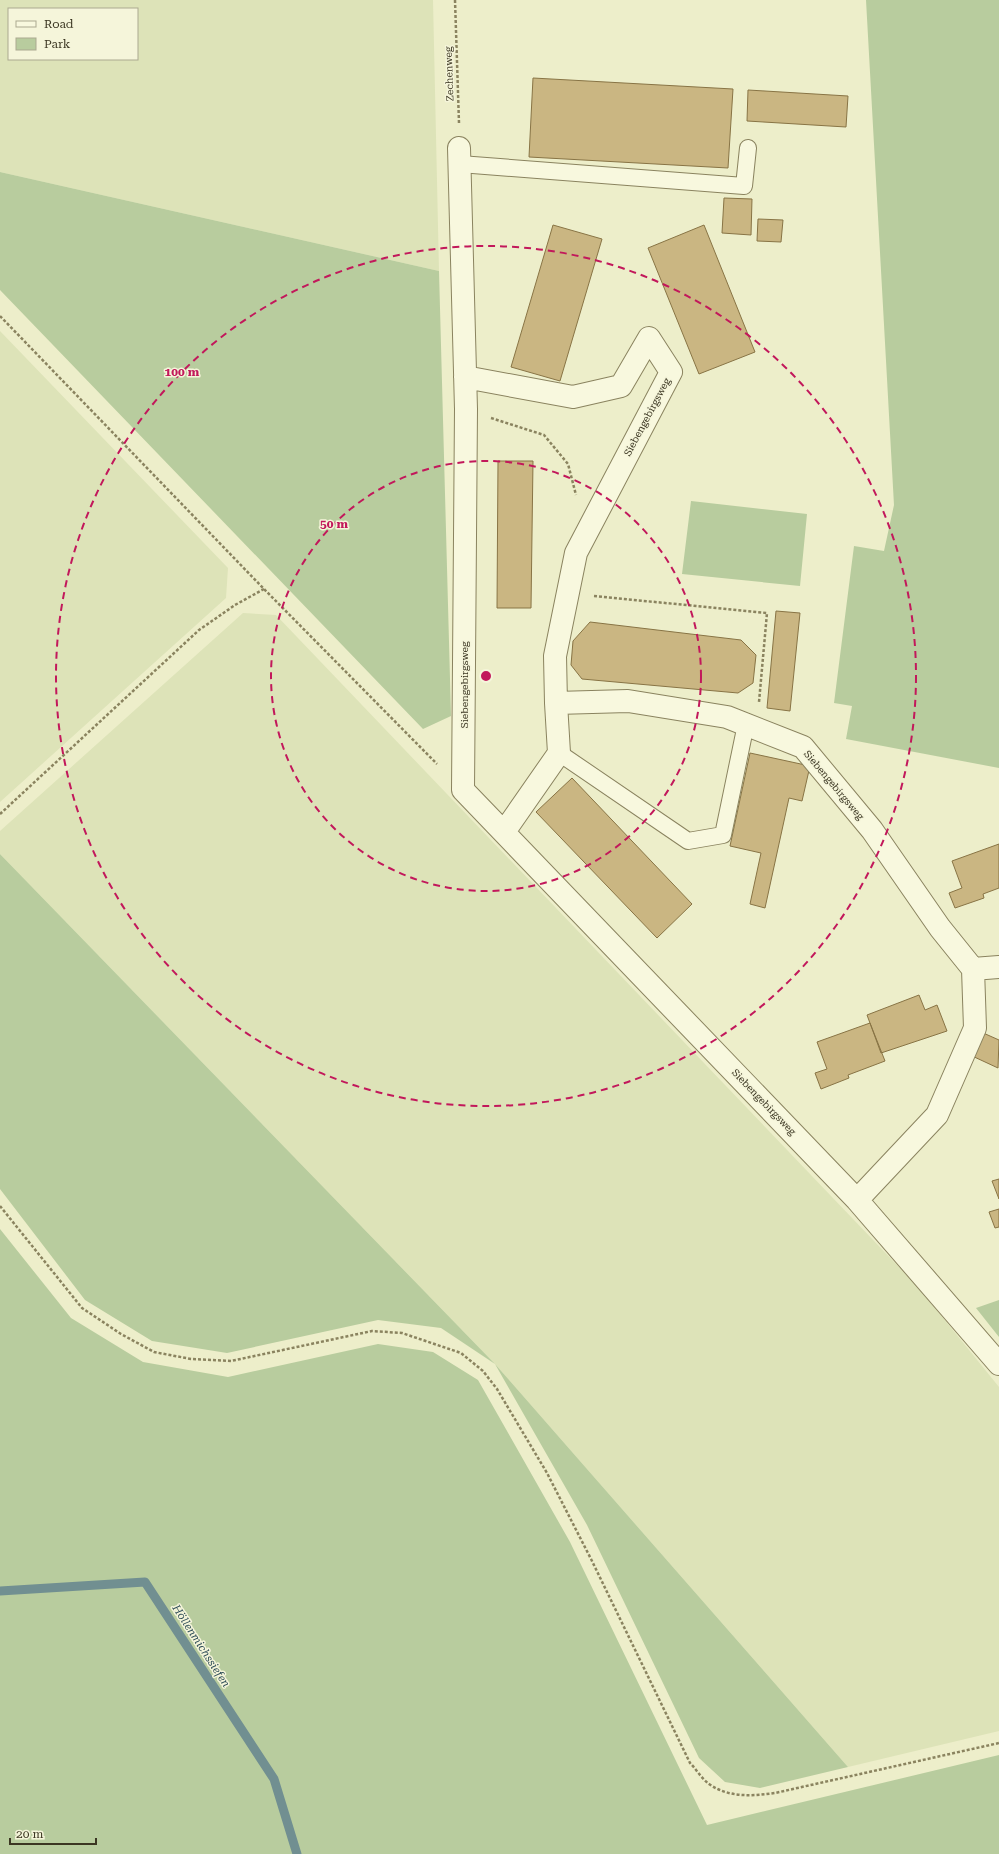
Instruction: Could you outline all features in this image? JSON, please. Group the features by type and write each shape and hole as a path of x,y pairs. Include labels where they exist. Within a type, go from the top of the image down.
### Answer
{"street":[{"name":"Siebengebirgsweg","path":"460,156 466,409 463,790 857,1200 999,1364"},
{"name":"Siebengebirgsweg","path":"465,377 573,397 621,386 649,338 671,372 576,553 555,656 559,753"},
{"name":"Siebengebirgsweg","path":"556,703 628,701 727,717 803,746 872,830 940,928 973,969"},
{"path":"504,832 559,753"},
{"path":"857,1200 936,1115 976,1028 973,969 999,967"}],"lane":[{"path":"460,156 744,186 748,148"},
{"path":"559,753 688,841 723,835 751,726"}],"path":[{"name":"Zechenweg","path":"455,0 460,156"},
{"path":"0,316 264,589 463,790"},
{"path":"466,409 544,435 568,464 586,534"},
{"path":"0,814 199,630 235,605 264,589"},
{"path":"568,593 767,613 751,726"},
{"path":"0,1206 82,1308 120,1334 154,1352 191,1359 231,1361 372,1331 402,1333 461,1353 483,1371 497,1389 547,1473 690,1763 709,1783 732,1794 754,1796 775,1793 999,1743"}],"green space":[{"path":"0,0 433,0 439,271 0,172"},
{"path":"866,0 999,0 999,768 846,739 852,706 834,703 854,546 884,551 894,505"},
{"path":"0,172 439,271 451,716 423,729 0,290"},
{"path":"0,331 228,568 226,598 0,802"},
{"path":"691,501 807,514 800,586 682,574"},
{"path":"243,613 276,615 918,1287 999,1387 999,1731 848,1767 495,1364 0,854 0,831"},
{"path":"0,854 495,1364 441,1328 378,1320 227,1353 152,1341 85,1300 0,1189"},
{"path":"0,1229 71,1318 143,1362 228,1377 378,1344 433,1352 478,1380 570,1542 707,1825 999,1755 999,1854 0,1854"},
{"path":"999,1300 999,1337 976,1308"},
{"path":"495,1364 848,1767 760,1788 725,1782 699,1758 587,1525"}],"building":[{"path":"533,78 733,89 728,168 529,157"},
{"path":"748,90 848,96 846,127 747,121"},
{"path":"724,198 752,199 751,235 722,233"},
{"path":"758,219 783,220 781,242 757,241"},
{"path":"553,225 602,239 560,381 511,367"},
{"path":"704,225 755,352 699,374 648,248"},
{"path":"498,461 533,461 531,608 497,608"},
{"path":"776,611 800,613 790,711 767,708"},
{"path":"590,622 741,640 756,655 753,683 738,693 582,679 571,665 573,641"},
{"path":"750,753 810,766 802,801 789,798 765,908 750,904 761,853 730,846"},
{"path":"572,778 692,904 657,938 536,812"},
{"path":"999,844 999,888 983,894 984,898 955,908 949,893 962,888 952,861"},
{"path":"919,995 925,1010 937,1005 947,1031 881,1053 867,1015"},
{"path":"870,1023 885,1061 848,1075 849,1078 821,1089 815,1073 827,1069 817,1042"},
{"path":"981,1032 999,1040 998,1068 970,1055"},
{"path":"999,1179 999,1199 992,1181"},
{"path":"999,1209 999,1227 995,1228 989,1212"}],"waterway":[{"name":"Höllenmichssiefen","path":"0,1591 145,1582 274,1779 297,1854"}]}
